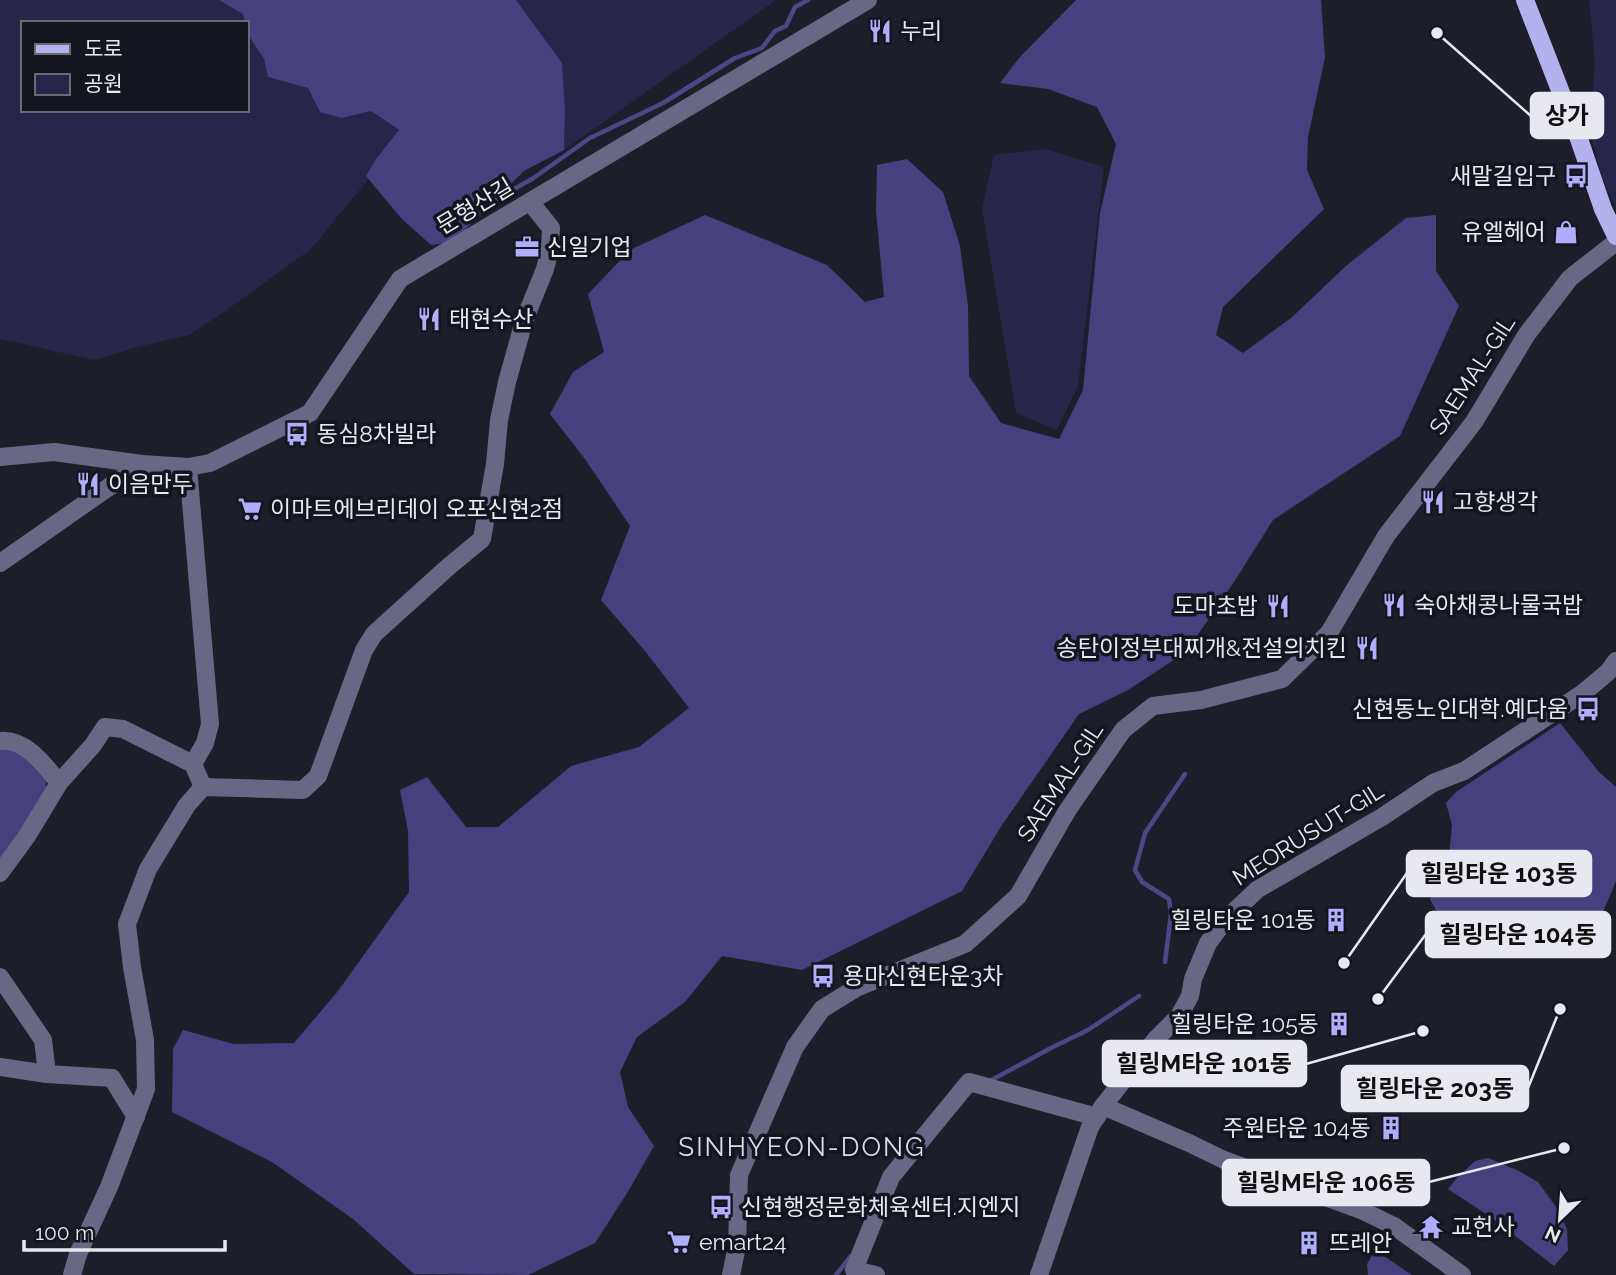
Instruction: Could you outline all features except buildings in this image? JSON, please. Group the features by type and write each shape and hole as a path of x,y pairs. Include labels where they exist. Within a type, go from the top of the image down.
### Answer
{"main road":[{"path":"1525,0 1616,236"}],"street":[{"name":"문형산길","path":"0,457 54,452 142,464 188,467 210,463 310,413 400,279 868,0"},
{"path":"203,787 303,790 318,776 364,650 374,634 482,539 495,464 499,420 514,351 550,249 551,228 530,202"},
{"name":"SAEMAL-GIL","path":"732,1275 737,1246 738,1175 795,1046 822,1009 856,988 965,944 1018,896 1067,811 1109,750 1124,730 1153,706 1201,699 1282,679 1329,633 1387,536 1474,422 1527,334 1570,278 1616,242"},
{"path":"0,563 142,464"},
{"path":"188,467 210,724 205,743 193,764"},
{"name":"MEORUSUT-GIL","path":"1039,1275 1090,1128 1156,1039 1179,1016 1190,996 1208,943 1226,919 1258,889 1382,817 1433,783 1464,771 1583,693 1608,672 1616,661"},
{"path":"0,873 27,836 59,783 105,727 122,729 193,764 203,787"},
{"path":"0,741 9,740 23,745 59,783"},
{"path":"72,1275 78,1254 109,1187 146,1089 145,1040 127,924 148,869 187,805 203,787"},
{"path":"0,977 43,1040 47,1074"},
{"path":"0,1067 47,1074 112,1078 136,1117"},
{"path":"876,1275 854,1270 891,1177 970,1082 1100,1111 1189,1143 1271,1179 1361,1210 1394,1226 1462,1275"}],"green space":[{"path":"0,0 219,0 243,13 245,21 21,21 21,112 248,112 248,35 264,59 268,77 308,88 342,118 371,111 399,131 376,159 371,176 311,249 189,335 94,360 0,339"},
{"path":"516,0 776,0 564,150 565,112"},
{"path":"1589,0 1616,0 1616,209 1601,173 1591,137 1595,62"},
{"path":"1045,149 1104,167 1078,386 1057,430 1016,413 982,209 994,155"}],"shaded area":[{"path":"219,0 516,0 562,63 564,150 524,171 453,242 431,245 401,218 366,176 399,130 371,111 342,118 320,112 308,88 268,77 264,59 248,35 248,21 245,21 243,14"},
{"path":"1076,0 1321,0 1325,57 1308,137 1307,170 1324,209 1223,307 1216,335 1243,353 1291,318 1346,266 1406,218 1436,215 1436,271 1459,306 1400,436 1273,520 1186,652 1128,690 1079,714 1002,825 962,891 802,970 722,956 685,1002 637,1037 620,1072 628,1107 654,1146 595,1243 528,1275 414,1274 353,1219 272,1162 172,1112 173,1049 183,1030 234,1044 294,1043 338,991 409,892 408,831 400,790 427,777 466,827 498,827 571,766 639,747 689,708 601,600 630,526 585,459 550,414 573,372 604,352 588,294 630,250 705,215 827,265 865,302 884,297 876,211 877,165 907,159 943,192 960,246 968,306 969,376 1001,423 1059,439 1083,390 1100,213 1116,144 1097,107 1048,89 1000,83 1020,57"},
{"path":"1560,723 1599,772 1616,787 1616,881 1599,922 1596,948 1532,946 1475,955 1447,931 1430,899 1440,869 1449,857 1452,825 1446,803 1456,792"},
{"path":"0,746 33,753 45,767 46,787 0,869"},
{"path":"1488,1158 1538,1182 1561,1214 1567,1230 1568,1250 1554,1266 1492,1218 1448,1189 1475,1161"},
{"path":"1375,1250 1412,1275 1368,1275 1367,1264"}],"waterway":[{"path":"442,229 532,179 590,138 663,103 735,58 762,48 775,31 786,26 795,7 808,0"},
{"path":"1165,962 1171,914 1169,899 1142,882 1135,870 1145,833 1185,774"},
{"path":"988,1082 1088,1030 1139,996"},
{"path":"836,1275 851,1256"}],"place":[{"name":"누리","path":"880,31"},
{"name":"상가","path":"1437,33"},
{"name":"새말길입구","path":"1576,176"},
{"name":"유엘헤어","path":"1566,232"},
{"name":"신일기업","path":"527,247"},
{"name":"태현수산","path":"429,319"},
{"name":"동심8차빌라","path":"297,434"},
{"name":"이음만두","path":"88,484"},
{"name":"고향생각","path":"1433,502"},
{"name":"이마트에브리데이 오포신현2점","path":"250,509"},
{"name":"숙아채콩나물국밥","path":"1394,605"},
{"name":"도마초밥","path":"1278,606"},
{"name":"송탄이정부대찌개&전설의치킨","path":"1367,648"},
{"name":"신현동노인대학.예다움","path":"1588,709"},
{"name":"힐링타운 101동","path":"1336,920"},
{"name":"힐링타운 103동","path":"1344,963"},
{"name":"용마신현타운3차","path":"823,976"},
{"name":"힐링타운 104동","path":"1378,999"},
{"name":"힐링타운 203동","path":"1560,1009"},
{"name":"힐링타운 105동","path":"1339,1024"},
{"name":"힐링M타운 101동","path":"1423,1031"},
{"name":"주원타운 104동","path":"1391,1128"},
{"name":"힐링M타운 106동","path":"1564,1148"},
{"name":"신현행정문화체육센터.지엔지","path":"721,1207"},
{"name":"교헌사","path":"1431,1227"},
{"name":"emart24","path":"679,1242"},
{"name":"뜨레안","path":"1309,1243"}],"district":[{"name":"SINHYEON-DONG","path":"802,1147"}]}
